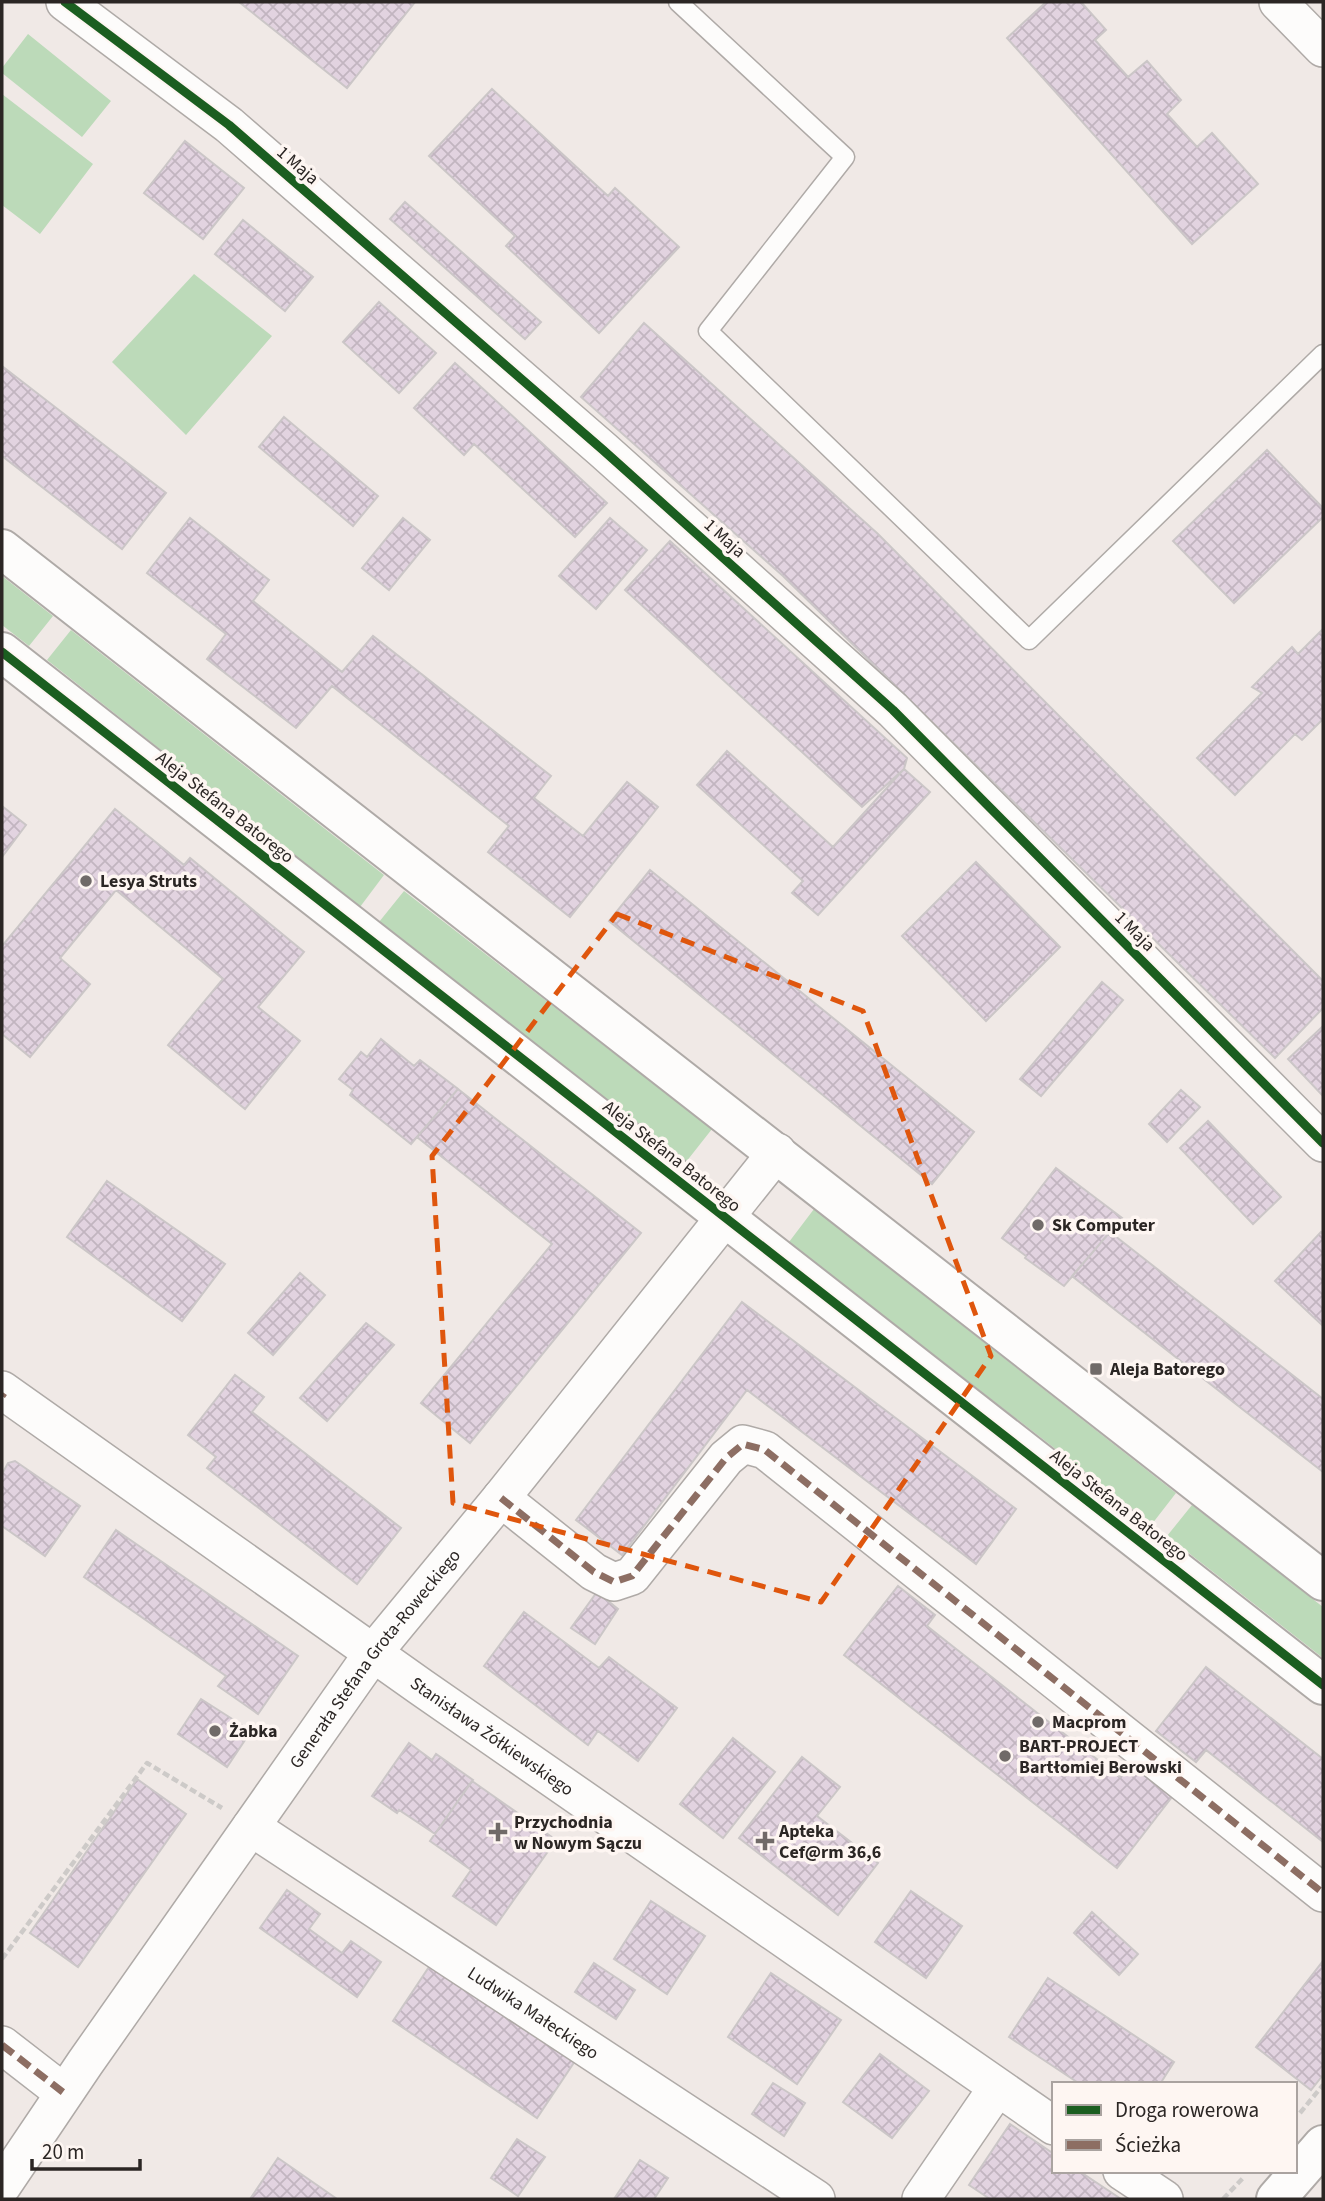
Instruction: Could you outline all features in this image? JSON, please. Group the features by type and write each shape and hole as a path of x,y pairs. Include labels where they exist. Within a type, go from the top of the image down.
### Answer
{"street":[{"name":"1 Maja","path":"65,2 229,125 603,450 893,710 1323,1143"},
{"path":"1278,2 1323,48"},
{"path":"2,549 1323,1581"},
{"name":"Aleja Stefana Batorego","path":"2,652 1323,1685"},
{"name":"Generała Stefana Grota-Roweckiego","path":"2,2186 239,1819 501,1498 777,1152"},
{"name":"Stanisława Żółkiewskiego","path":"3,1393 1052,2125"},
{"path":"501,1498 594,1572 614,1582 632,1576 726,1458 743,1444 765,1450 1323,1893"},
{"name":"Ludwika Małeckiego","path":"239,1819 816,2199"},
{"path":"2,2045 64,2093"},
{"path":"921,2199 997,2088"},
{"path":"1276,2199 1323,2145"},
{"path":"1125,2173 1164,2199"}],"lane":[{"path":"678,2 845,157 708,331 1029,640 1323,354"}],"path":[{"path":"2,1959 147,1763 239,1819"},
{"path":"1297,2117 1323,2085"},
{"path":"1223,2199 1247,2173"}],"highlighted area":[{"path":"617,914 863,1011 991,1356 821,1602 453,1503 432,1156"}],"green space":[{"path":"28,34 111,101 82,137 2,73 2,68"},
{"path":"2,94 93,164 40,234 2,205"},
{"path":"194,274 272,336 186,435 112,362"},
{"path":"2,576 53,616 29,646 2,625"},
{"path":"71,630 384,875 360,907 47,660"},
{"path":"404,891 712,1129 686,1162 379,922"},
{"path":"814,1209 1176,1493 1152,1524 789,1242"},
{"path":"1192,1505 1323,1607 1323,1658 1167,1536"}],"building":[{"path":"239,2 415,2 347,88"},
{"path":"1046,2 1081,2 1106,30 1095,40 1128,77 1147,61 1181,100 1167,114 1197,147 1212,133 1258,184 1192,244 1007,38"},
{"path":"492,89 608,196 615,188 679,247 599,333 506,246 515,236 429,156"},
{"path":"185,141 244,188 203,239 144,193"},
{"path":"405,202 541,322 525,339 390,219"},
{"path":"243,220 313,277 285,311 215,254"},
{"path":"379,302 436,353 399,393 343,342"},
{"path":"644,323 878,534 1323,981 1323,1008 1275,1058 783,576 581,397"},
{"path":"455,363 607,503 575,537 474,444 464,455 414,408"},
{"path":"2,366 166,493 122,549 2,456"},
{"path":"284,417 378,496 353,526 259,447"},
{"path":"1267,450 1323,508 1323,517 1234,603 1173,541"},
{"path":"190,518 269,580 253,601 342,672 373,636 551,776 534,798 583,836 627,782 658,807 570,917 488,852 509,826 332,686 296,728 207,659 226,634 147,573"},
{"path":"403,518 430,540 389,590 362,568"},
{"path":"610,518 647,550 596,609 559,576"},
{"path":"670,541 907,758 904,769 862,807 625,590"},
{"path":"1323,629 1323,719 1302,740 1295,734 1235,795 1197,758 1262,693 1252,687 1292,647 1298,654"},
{"path":"727,751 833,847 904,769 930,792 818,915 792,893 803,881 697,785"},
{"path":"2,806 26,825 2,857"},
{"path":"115,809 184,865 190,858 304,952 258,1007 300,1041 245,1109 168,1045 223,979 116,890 60,958 90,984 30,1057 2,1034 2,946"},
{"path":"976,862 1060,947 986,1021 902,936"},
{"path":"650,870 974,1132 932,1184 609,921"},
{"path":"1102,982 1123,1000 1041,1096 1020,1079"},
{"path":"1323,1026 1323,1096 1288,1059"},
{"path":"381,1039 414,1066 420,1060 458,1089 411,1144 350,1095 353,1090 339,1079 361,1052 367,1057"},
{"path":"458,1089 641,1233 470,1443 421,1403 552,1244 417,1137"},
{"path":"1181,1090 1200,1107 1167,1142 1149,1124"},
{"path":"1208,1121 1281,1197 1253,1224 1180,1148"},
{"path":"1056,1168 1122,1218 1064,1286 1002,1238"},
{"path":"107,1181 225,1264 182,1321 67,1237"},
{"path":"1110,1232 1323,1399 1323,1472 1072,1276"},
{"path":"1321,1232 1323,1234 1323,1326 1275,1281"},
{"path":"300,1273 325,1295 273,1355 248,1333"},
{"path":"742,1302 1016,1509 976,1564 747,1390 622,1555 576,1520"},
{"path":"366,1323 394,1345 327,1421 300,1398"},
{"path":"235,1375 264,1397 252,1412 401,1528 357,1584 207,1468 216,1457 188,1435"},
{"path":"15,1461 80,1506 45,1556 2,1526 2,1474 8,1463"},
{"path":"116,1530 298,1656 258,1714 218,1686 226,1676 84,1577"},
{"path":"898,1586 935,1615 927,1626 1120,1777 1130,1764 1172,1797 1117,1868 844,1655"},
{"path":"597,1592 618,1609 595,1644 571,1628"},
{"path":"524,1612 599,1668 609,1657 677,1708 638,1761 598,1731 588,1745 484,1666"},
{"path":"1206,1667 1323,1759 1323,1842 1206,1750 1196,1762 1156,1731"},
{"path":"201,1699 251,1731 227,1767 178,1734"},
{"path":"733,1738 775,1772 723,1838 680,1804"},
{"path":"409,1743 432,1760 436,1754 473,1780 435,1834 372,1796"},
{"path":"802,1757 840,1787 817,1816 878,1863 838,1915 739,1838"},
{"path":"137,1779 186,1814 78,1967 30,1933"},
{"path":"472,1781 556,1840 496,1925 453,1896 471,1870 430,1841"},
{"path":"287,1890 320,1914 309,1929 342,1953 351,1941 381,1962 357,1997 260,1928"},
{"path":"911,1891 962,1926 926,1978 875,1942"},
{"path":"651,1901 705,1936 667,1994 614,1959"},
{"path":"1092,1912 1138,1954 1119,1975 1074,1933"},
{"path":"1323,1961 1323,2075 1311,2090 1256,2047"},
{"path":"594,1963 635,1990 616,2019 575,1992"},
{"path":"431,1964 575,2061 537,2118 393,2021"},
{"path":"771,1973 841,2020 797,2084 728,2037"},
{"path":"1048,1978 1174,2062 1161,2082 1077,2082 1009,2037"},
{"path":"880,2054 929,2091 892,2138 843,2102"},
{"path":"773,2083 805,2103 784,2136 752,2114"},
{"path":"1010,2124 1052,2153 1052,2173 1082,2173 1121,2199 990,2199 969,2185"},
{"path":"517,2139 545,2157 518,2196 491,2178"},
{"path":"278,2158 337,2199 250,2199"},
{"path":"640,2160 668,2178 654,2199 614,2199"}],"marked path":[{"path":"501,1498 594,1572 614,1582 632,1576 726,1458 743,1444 765,1450 1323,1893"},
{"path":"2,2045 64,2093"}],"cycle path":[{"path":"65,2 229,125 603,450 893,710 1323,1143"},
{"path":"2,652 1323,1685"}],"place":[{"name":"Lesya Struts","path":"86,881"},
{"name":"Sk Computer","path":"1038,1225"},
{"name":"Aleja Batorego","path":"1096,1369"},
{"name":"Macprom","path":"1038,1722"},
{"name":"Żabka","path":"215,1731"},
{"name":"BART-PROJECT Bartłomiej Berowski","path":"1005,1756"},
{"name":"Przychodnia w Nowym Sączu","path":"498,1832"},
{"name":"Apteka Cef@rm 36,6","path":"765,1841"}]}
